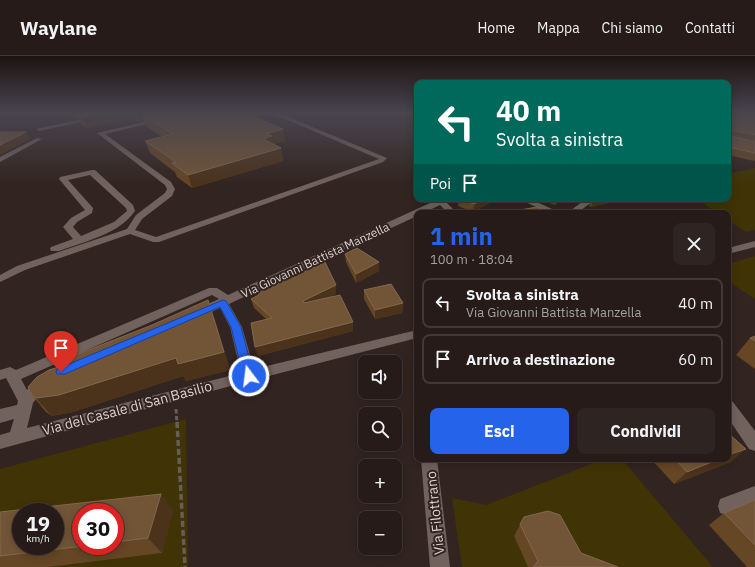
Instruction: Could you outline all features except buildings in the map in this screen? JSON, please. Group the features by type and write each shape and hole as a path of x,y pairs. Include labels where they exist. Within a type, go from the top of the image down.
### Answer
{"street":[{"path":"105,137 168,184 171,189 169,194 139,217 130,231"},
{"path":"0,279 21,268 130,231 156,240 381,161 384,158 332,137"},
{"path":"0,160 39,139"},
{"path":"0,271 78,239 112,227 128,216 131,211 130,207 92,172 63,179 89,208 89,211 74,220 68,227 78,239"},
{"name":"Via Giovanni Battista Manzella","path":"423,210 440,202"},
{"path":"446,202 452,210"},
{"path":"530,202 550,210"},
{"path":"576,210 588,202"},
{"name":"Via Giovanni Battista Manzella","path":"186,319 226,302 414,214"},
{"path":"731,250 755,244"},
{"path":"25,405 7,376 213,290 226,302 236,327 249,376"},
{"name":"Via del Casale di San Basilio","path":"0,442 249,376 414,338"},
{"path":"17,438 25,405 46,378"},
{"path":"0,416 25,405"},
{"path":"731,410 755,444"},
{"name":"Via Filottrano","path":"429,462 440,567"},
{"path":"726,506 755,495"}],"path":[{"path":"176,409 185,567"}],"shaded area":[{"path":"755,168 755,230 746,232 731,222 731,210 713,210 701,202 731,202 731,173"},
{"path":"755,256 755,299 731,283 731,263"},
{"path":"186,419 188,567 0,567 0,469"},
{"path":"596,462 625,462 713,567 462,567 452,498 486,505"}],"route":[{"path":"61,372 223,303 236,327 249,376"}]}
